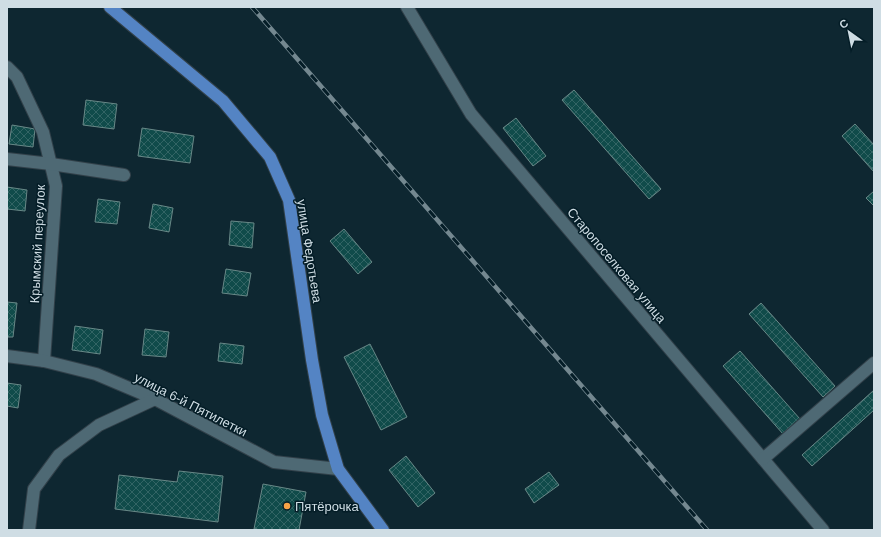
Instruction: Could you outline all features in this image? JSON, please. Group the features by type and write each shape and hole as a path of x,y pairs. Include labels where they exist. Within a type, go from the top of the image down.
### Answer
{"main road":[{"name":"улица Федотьева","path":"110,7 223,101 270,156 289,200 312,360 322,415 338,469 383,530"}],"street":[{"name":"Старопоселковая улица","path":"407,7 471,114 823,530"},
{"name":"Крымский переулок","path":"7,68 17,77 43,132 56,186 44,361"},
{"path":"7,159 124,175"},
{"name":"улица 6-й Пятилетки","path":"7,356 44,361 96,374 155,399 274,462 338,469"},
{"path":"763,459 874,363"},
{"path":"29,530 34,489 59,455 99,425 155,399"}],"building":[{"path":"574,90 661,189 649,199 562,100"},
{"path":"86,100 117,104 114,129 83,125"},
{"path":"516,118 546,156 533,166 503,128"},
{"path":"855,124 874,145 874,172 842,136"},
{"path":"12,125 35,129 33,147 9,144"},
{"path":"142,128 194,136 190,163 138,156"},
{"path":"7,187 27,190 25,211 7,209"},
{"path":"874,191 874,206 866,198"},
{"path":"98,199 120,202 117,224 95,222"},
{"path":"153,204 173,208 169,232 149,228"},
{"path":"231,221 254,223 252,248 229,245"},
{"path":"344,229 372,262 358,274 330,241"},
{"path":"226,269 251,273 247,296 222,293"},
{"path":"7,302 17,303 13,337 7,337"},
{"path":"761,303 835,386 823,397 749,314"},
{"path":"75,326 103,330 100,354 72,350"},
{"path":"145,329 169,332 166,357 142,355"},
{"path":"220,343 244,346 242,364 218,361"},
{"path":"370,344 407,417 381,430 344,357"},
{"path":"740,351 800,419 783,434 723,366"},
{"path":"7,383 21,385 18,408 7,406"},
{"path":"874,390 874,410 812,466 802,455"},
{"path":"406,456 435,493 418,507 389,470"},
{"path":"179,471 223,476 218,522 115,509 119,475 177,482"},
{"path":"549,472 559,485 534,503 525,489"},
{"path":"263,484 306,492 299,530 254,529"}],"railway":[{"path":"252,7 707,530"}],"place":[{"name":"Пятёрочка","path":"287,506"}]}
